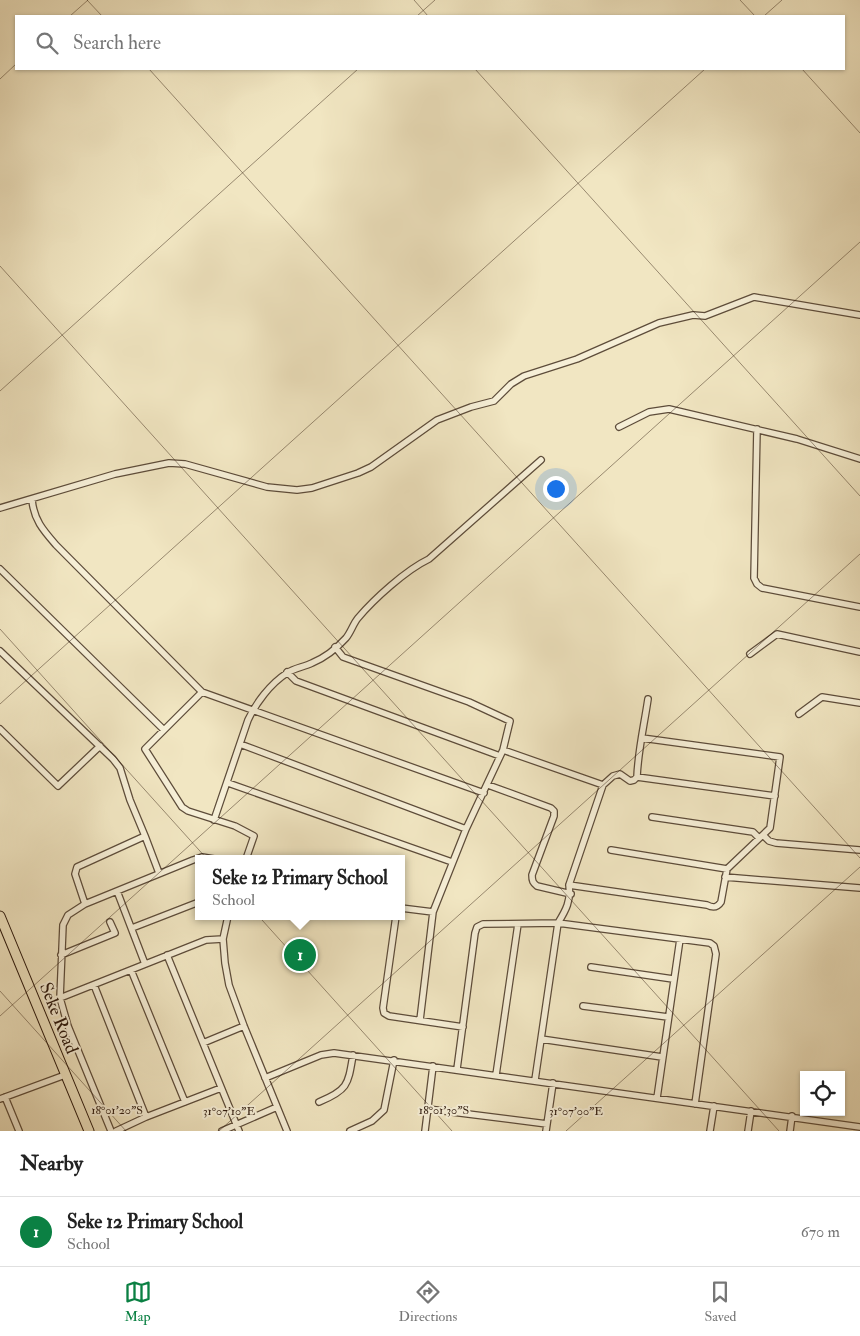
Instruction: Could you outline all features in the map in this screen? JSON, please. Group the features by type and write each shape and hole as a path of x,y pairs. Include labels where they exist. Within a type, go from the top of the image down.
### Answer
{"main road":[{"name":"Seke Road","path":"0,916 89,1131"}],"street":[{"path":"0,508 115,474 169,463 185,464 267,486 297,490 312,488 358,474 372,467 437,420 471,407 494,401 511,384 524,376 577,359 659,323 694,315 704,316 754,297 860,315"},
{"path":"619,427 649,412 669,409 797,439 860,459"},
{"path":"757,429 754,578 757,584 762,588 860,607"},
{"path":"214,820 252,710 268,690 287,672 313,663 336,647 346,638 358,619 387,589 417,564 429,559 542,460"},
{"path":"32,500 33,513 56,545 202,692 484,793"},
{"path":"0,569 164,730"},
{"path":"750,654 777,634 860,652"},
{"path":"336,647 343,657 469,702 510,721 502,753 466,830 432,912 420,1020"},
{"path":"0,651 100,746 120,768 130,800 159,874"},
{"path":"287,672 296,681 502,753 603,785"},
{"path":"202,692 146,749 182,807 188,811 235,826 254,836 247,855"},
{"path":"798,714 822,697 860,703"},
{"path":"637,777 638,752 648,700"},
{"path":"0,729 58,786 100,746"},
{"path":"569,885 712,907 718,906 721,902 726,869 770,828 780,757 642,738"},
{"path":"240,744 466,830"},
{"path":"535,1080 558,923 569,905 569,885 603,785 613,776 620,774 630,781 637,777 775,796"},
{"path":"228,783 452,862"},
{"path":"488,785 550,808 554,812 532,880 537,886 570,894"},
{"path":"652,817 753,832 776,843 860,850"},
{"path":"85,904 75,874 77,867 145,836"},
{"path":"611,850 726,869"},
{"path":"111,1131 68,1026 60,998 64,920 68,915 85,904 195,859"},
{"path":"725,877 860,888"},
{"path":"117,891 145,964"},
{"path":"132,928 195,904"},
{"path":"405,909 432,912"},
{"path":"227,920 223,939 229,985 287,1131"},
{"path":"395,920 383,1012 389,1016 463,1027"},
{"path":"61,956 114,933 110,922"},
{"path":"457,1069 476,930 483,924 558,923 710,943 716,949 695,1104"},
{"path":"496,1075 518,924"},
{"path":"60,998 206,940 223,939"},
{"path":"657,1098 680,939"},
{"path":"167,956 238,1128"},
{"path":"591,967 673,979"},
{"path":"131,970 185,1102"},
{"path":"94,985 146,1118"},
{"path":"583,1006 668,1016"},
{"path":"203,1043 244,1026"},
{"path":"541,1039 662,1057"},
{"path":"265,1078 328,1053 353,1055 860,1127"},
{"path":"318,1102 338,1093 348,1083 353,1055"},
{"path":"350,1131 372,1121 384,1110 394,1060"},
{"path":"426,1131 433,1066"},
{"path":"19,1131 2,1098 65,1075"},
{"path":"546,1131 553,1083"},
{"path":"116,1131 222,1088"},
{"path":"710,1131 714,1106"},
{"path":"222,1131 238,1128 277,1107"},
{"path":"428,1109 547,1124"},
{"path":"748,1131 751,1111"},
{"path":"790,1131 792,1116"}],"place":[{"name":"Seke 12 Primary School","path":"300,955"}]}
